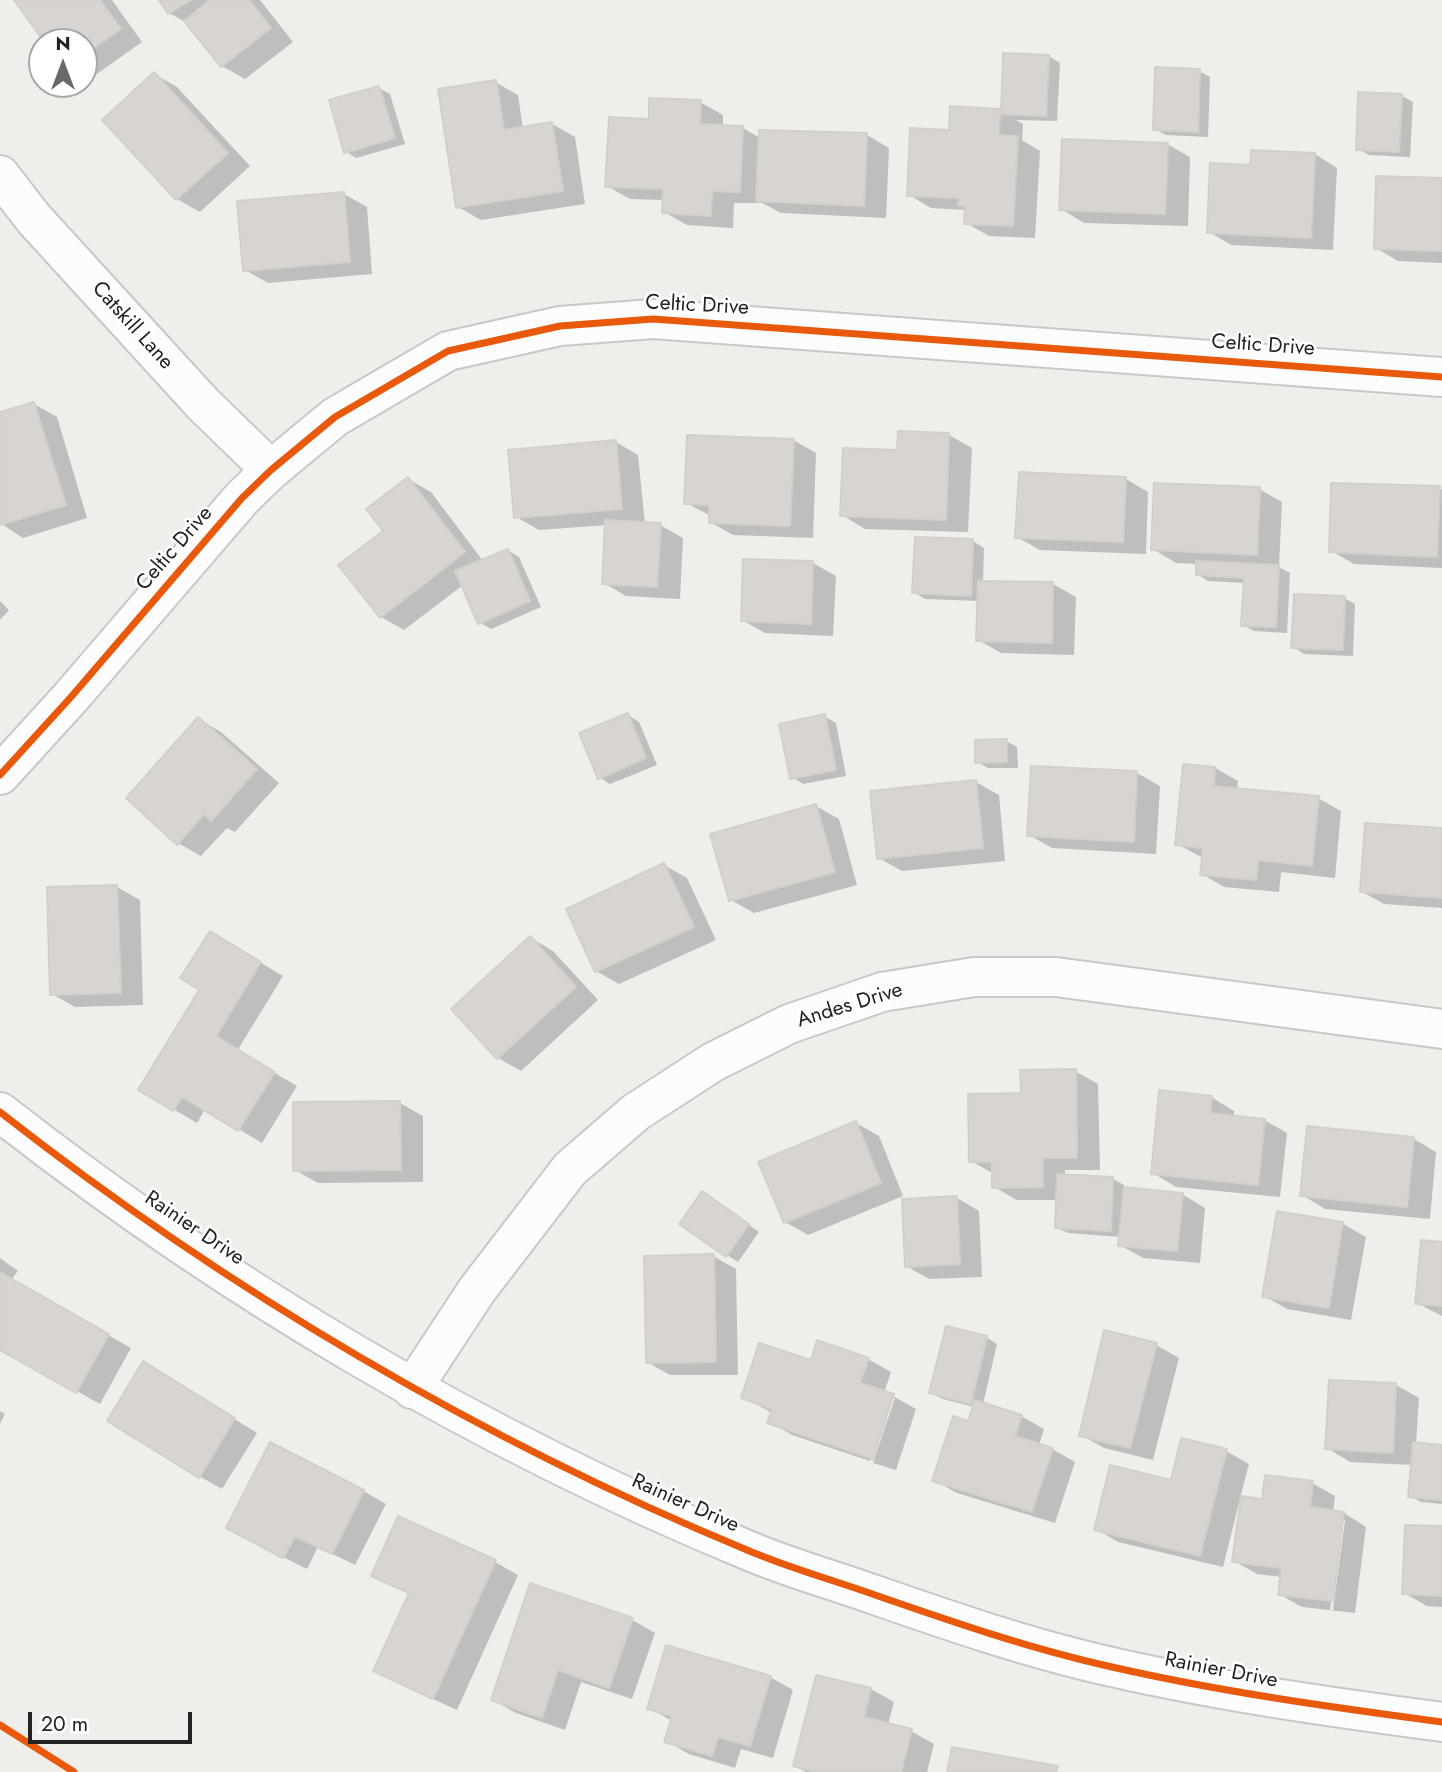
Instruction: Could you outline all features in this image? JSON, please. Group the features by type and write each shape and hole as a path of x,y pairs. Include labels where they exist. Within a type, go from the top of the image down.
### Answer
{"street":[{"name":"Catskill Lane","path":"0,176 34,219 203,404 271,470"},
{"name":"Celtic Drive","path":"0,775 71,697 242,498 271,470 335,418 448,351 560,326 653,319 1442,377"},
{"name":"Andes Drive","path":"412,1389 477,1290 570,1169 636,1112 713,1062 789,1024 882,992 974,977 1056,977 1442,1029"},
{"name":"Rainier Drive","path":"0,1112 73,1169 226,1272 412,1389 603,1487 751,1552 971,1628 1108,1667 1272,1700 1442,1722"}],"building":[{"path":"14,0 100,0 121,29 98,45 98,28 34,28"},
{"path":"159,0 191,0 168,14"},
{"path":"210,0 249,0 271,28 221,67 184,21"},
{"path":"1003,53 1049,55 1046,116 1001,114"},
{"path":"1155,67 1200,69 1198,132 1153,130"},
{"path":"154,72 228,153 176,200 102,120"},
{"path":"496,80 504,130 552,122 563,191 456,208 438,89"},
{"path":"379,86 395,138 344,153 329,100"},
{"path":"1358,92 1402,94 1399,152 1356,150"},
{"path":"649,98 701,100 700,124 743,126 740,192 712,191 711,216 662,213 663,189 605,187 609,117 649,119"},
{"path":"950,106 1000,109 999,135 1018,136 1013,226 964,224 965,206 958,206 959,198 907,196 910,128 949,130"},
{"path":"759,130 867,133 864,206 756,201"},
{"path":"1062,139 1168,143 1165,214 1059,210"},
{"path":"1251,150 1315,153 1311,238 1207,233 1210,163 1250,165"},
{"path":"1376,176 1442,178 1442,251 1374,249"},
{"path":"344,192 350,262 243,271 237,201"},
{"path":"34,402 66,505 0,525 0,412"},
{"path":"898,431 949,433 946,520 840,516 843,448 897,450"},
{"path":"687,435 794,439 790,526 709,523 709,505 684,504"},
{"path":"616,440 622,509 514,518 508,450"},
{"path":"1019,472 1126,477 1123,542 1015,538"},
{"path":"408,477 465,552 380,618 338,565 383,531 366,509"},
{"path":"1154,483 1260,487 1257,555 1151,550"},
{"path":"1331,483 1440,486 1437,557 1329,552"},
{"path":"605,520 661,523 657,587 602,584"},
{"path":"915,537 973,539 971,596 912,593"},
{"path":"508,549 530,601 478,624 455,571"},
{"path":"743,559 813,561 811,624 741,621"},
{"path":"1196,561 1279,565 1276,627 1241,626 1244,578 1196,575"},
{"path":"978,581 1053,582 1052,643 976,641"},
{"path":"1294,594 1345,596 1343,650 1291,648"},
{"path":"628,713 646,758 598,779 579,733"},
{"path":"825,714 836,770 790,779 779,724"},
{"path":"198,717 257,769 211,821 204,814 177,845 126,798"},
{"path":"1007,739 1007,762 975,763 975,740"},
{"path":"1183,764 1215,767 1214,786 1319,796 1312,866 1258,860 1256,880 1200,875 1203,848 1175,845"},
{"path":"1031,766 1137,771 1134,842 1027,836"},
{"path":"976,780 983,848 877,859 870,791"},
{"path":"816,804 835,872 729,901 710,834"},
{"path":"1365,823 1442,828 1442,898 1360,892"},
{"path":"664,863 694,927 595,972 566,909"},
{"path":"117,885 121,993 50,995 47,887"},
{"path":"210,931 261,962 216,1036 275,1072 238,1131 182,1097 173,1111 138,1090 199,990 180,978"},
{"path":"530,936 576,987 497,1059 451,1009"},
{"path":"1076,1069 1077,1158 1043,1158 1043,1187 992,1188 992,1162 969,1162 968,1094 1021,1093 1020,1070"},
{"path":"1159,1090 1212,1096 1210,1113 1265,1119 1258,1185 1151,1174"},
{"path":"400,1101 401,1170 293,1171 293,1102"},
{"path":"856,1121 881,1183 784,1223 758,1162"},
{"path":"1307,1126 1414,1137 1407,1207 1300,1196"},
{"path":"1057,1174 1113,1177 1111,1231 1055,1228"},
{"path":"1124,1187 1183,1193 1177,1251 1118,1246"},
{"path":"702,1191 749,1224 726,1257 679,1224"},
{"path":"957,1196 960,1264 905,1267 902,1199"},
{"path":"1277,1211 1343,1222 1329,1308 1262,1297"},
{"path":"1421,1240 1442,1242 1442,1306 1415,1304"},
{"path":"714,1254 716,1362 646,1363 644,1256"},
{"path":"0,1272 109,1334 76,1393 0,1350"},
{"path":"946,1326 987,1336 971,1404 929,1393"},
{"path":"1104,1330 1157,1343 1130,1448 1079,1436"},
{"path":"817,1340 869,1358 860,1383 894,1394 873,1459 767,1423 772,1409 741,1398 759,1343 811,1360"},
{"path":"143,1361 235,1418 199,1478 107,1421"},
{"path":"1329,1380 1396,1383 1393,1453 1325,1449"},
{"path":"975,1400 1022,1415 1015,1436 1053,1448 1032,1512 932,1481 953,1416 968,1421"},
{"path":"1181,1438 1227,1449 1200,1556 1094,1530 1110,1465 1171,1480"},
{"path":"270,1442 364,1490 332,1554 295,1536 283,1558 226,1528"},
{"path":"1413,1442 1442,1445 1442,1500 1408,1497"},
{"path":"1265,1475 1313,1481 1310,1507 1344,1512 1333,1601 1278,1595 1281,1568 1232,1562 1241,1496 1262,1499"},
{"path":"398,1516 496,1560 433,1699 373,1671 409,1593 371,1576"},
{"path":"1405,1525 1442,1526 1442,1596 1402,1594"},
{"path":"530,1583 633,1618 609,1688 558,1670 542,1718 491,1700"},
{"path":"666,1645 771,1676 750,1746 718,1737 712,1756 664,1742 672,1716 647,1709"},
{"path":"816,1675 871,1688 864,1717 912,1729 901,1772 816,1772 793,1766"},
{"path":"952,1747 1058,1766 1056,1772 947,1772"}],"cycle path":[{"path":"0,775 71,697 242,498 271,470 335,417 448,351 560,326 653,319 1442,377"},
{"path":"0,1112 175,1240 266,1300 359,1356 550,1460 747,1550 963,1625 1082,1660 1235,1691 1442,1722"},
{"path":"0,1725 74,1772"}]}
